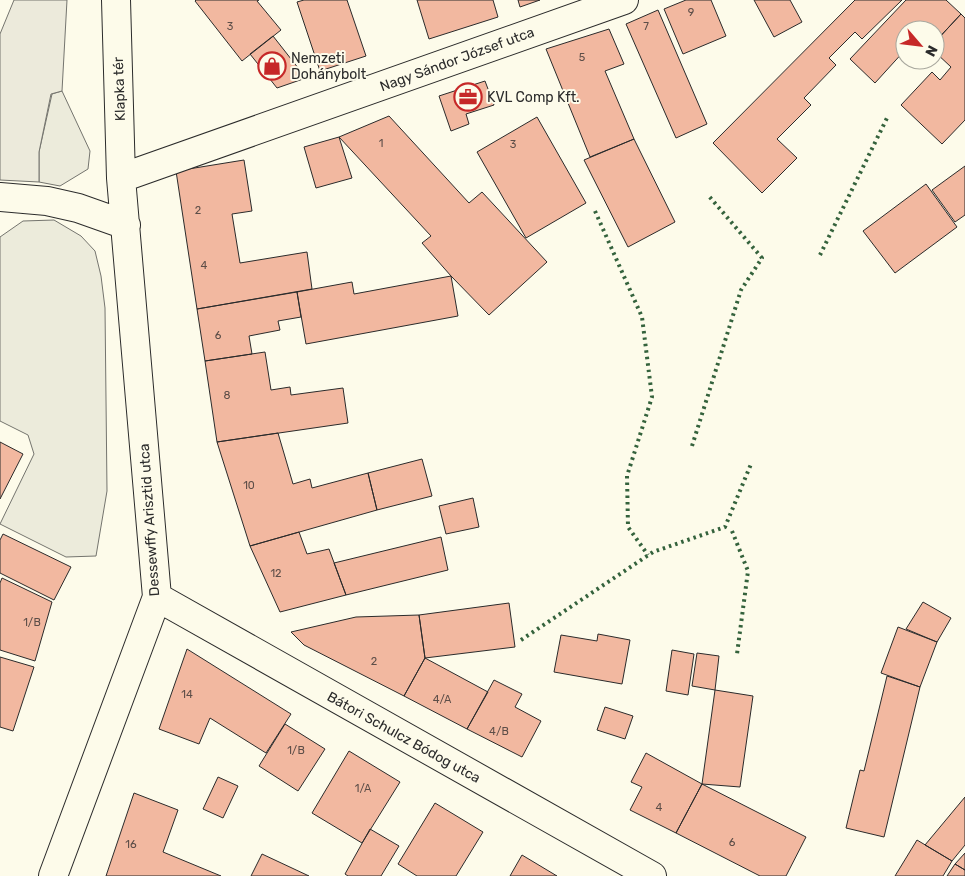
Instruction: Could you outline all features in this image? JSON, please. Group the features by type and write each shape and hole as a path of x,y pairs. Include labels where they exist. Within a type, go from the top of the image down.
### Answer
{"street":[{"name":"Klapka tér","path":"116,0 121,178"},
{"name":"Nagy Sándor József utca","path":"121,178 624,0"},
{"name":"Dessewffy Arisztid utca","path":"53,876 157,597 121,178"},
{"path":"0,197 47,201 78,208 126,225"},
{"name":"Bátori Schulcz Bódog utca","path":"157,597 652,876"}],"shaded area":[{"path":"14,0 67,0 62,91 51,94 39,152 39,182 0,180 0,34"},
{"path":"62,91 90,151 88,169 60,186 39,182 39,152 52,94"},
{"path":"54,220 81,236 95,251 101,276 105,308 107,491 96,556 66,557 0,524 34,454 28,435 0,421 0,237 23,221"}],"building":[{"path":"196,0 259,0 257,1 281,30 242,61"},
{"path":"304,0 347,0 366,56 320,71 297,2"},
{"path":"417,0 493,0 498,17 429,39"},
{"path":"518,0 540,0 520,7"},
{"path":"686,0 711,0 726,36 683,54 664,9"},
{"path":"754,0 790,0 802,22 774,37"},
{"path":"855,0 902,0 862,39 855,32 829,58 836,65 804,98 811,105 777,139 797,158 762,193 713,143"},
{"path":"906,0 946,0 961,14 945,31 945,20 895,20 895,61 875,83 850,59"},
{"path":"658,10 707,124 676,138 626,24"},
{"path":"961,14 965,18 965,120 942,144 901,105 932,72 940,80 951,67 945,61 945,31"},
{"path":"609,29 624,64 605,71 634,139 590,157 546,49"},
{"path":"273,36 306,78 277,88 250,54"},
{"path":"485,81 494,105 466,114 469,124 451,131 439,96"},
{"path":"389,116 469,203 482,192 547,262 489,315 422,243 431,236 339,137"},
{"path":"537,117 586,203 526,238 477,152"},
{"path":"339,137 352,178 316,188 304,147"},
{"path":"634,139 675,222 628,247 584,160"},
{"path":"244,160 252,211 232,214 240,263 307,252 312,289 197,309 176,171"},
{"path":"965,166 965,215 955,222 932,190"},
{"path":"926,184 957,227 895,273 863,231"},
{"path":"451,276 458,316 306,344 297,292 352,282 354,294"},
{"path":"297,292 301,317 278,321 280,330 249,336 252,354 205,361 197,309"},
{"path":"265,352 271,390 290,387 291,395 343,388 348,423 217,442 205,361"},
{"path":"278,433 293,484 310,479 312,488 368,473 377,510 250,546 217,442"},
{"path":"0,442 23,454 0,499"},
{"path":"422,459 432,496 377,510 368,473"},
{"path":"473,498 479,527 446,534 439,506"},
{"path":"299,532 307,554 329,549 346,595 280,612 250,546"},
{"path":"3,534 71,567 54,600 0,573 0,540"},
{"path":"441,537 448,570 346,595 334,563"},
{"path":"2,578 52,602 35,661 0,650 0,583"},
{"path":"923,602 951,618 937,642 906,629"},
{"path":"509,603 515,647 425,658 419,615"},
{"path":"419,615 425,658 404,696 304,645 291,632 356,617"},
{"path":"898,627 937,642 920,687 881,673"},
{"path":"598,634 630,640 622,684 554,672 561,635 597,641"},
{"path":"187,649 291,714 266,753 210,718 199,744 159,729"},
{"path":"672,650 694,654 688,695 666,691"},
{"path":"697,653 719,656 715,690 692,686"},
{"path":"0,657 34,667 13,731 0,727"},
{"path":"425,658 488,692 467,729 404,696"},
{"path":"887,676 920,687 884,837 846,828 860,770 864,771"},
{"path":"494,680 522,694 515,707 541,721 522,757 467,729"},
{"path":"715,690 753,696 740,787 702,784"},
{"path":"605,707 633,716 625,739 597,730"},
{"path":"285,724 325,749 298,791 259,766"},
{"path":"349,751 400,782 362,843 312,813"},
{"path":"646,753 702,784 676,833 630,810 642,787 631,782"},
{"path":"218,777 238,786 223,818 203,809"},
{"path":"702,784 806,837 786,876 760,876 676,833"},
{"path":"134,793 178,810 163,852 221,876 106,876"},
{"path":"965,797 965,845 952,861 925,845"},
{"path":"435,803 483,832 456,876 417,876 398,864"},
{"path":"370,829 399,846 381,876 348,876 345,874"},
{"path":"917,840 952,861 943,876 895,876"},
{"path":"965,853 965,870 955,864"},
{"path":"262,854 309,876 251,876"},
{"path":"522,855 557,876 510,876"},
{"path":"955,864 965,870 965,876 947,876"}],"hedge":[{"path":"820,255 888,116"},
{"path":"692,446 741,290 762,258 708,195"},
{"path":"595,211 642,317 652,397 627,476 628,527 648,555"},
{"path":"521,640 653,552 725,527 751,464"},
{"path":"732,531 748,571 737,654"}],"place":[{"name":"Nemzeti Dohánybolt","path":"272,66"},
{"name":"KVL Comp Kft.","path":"468,97"}]}
